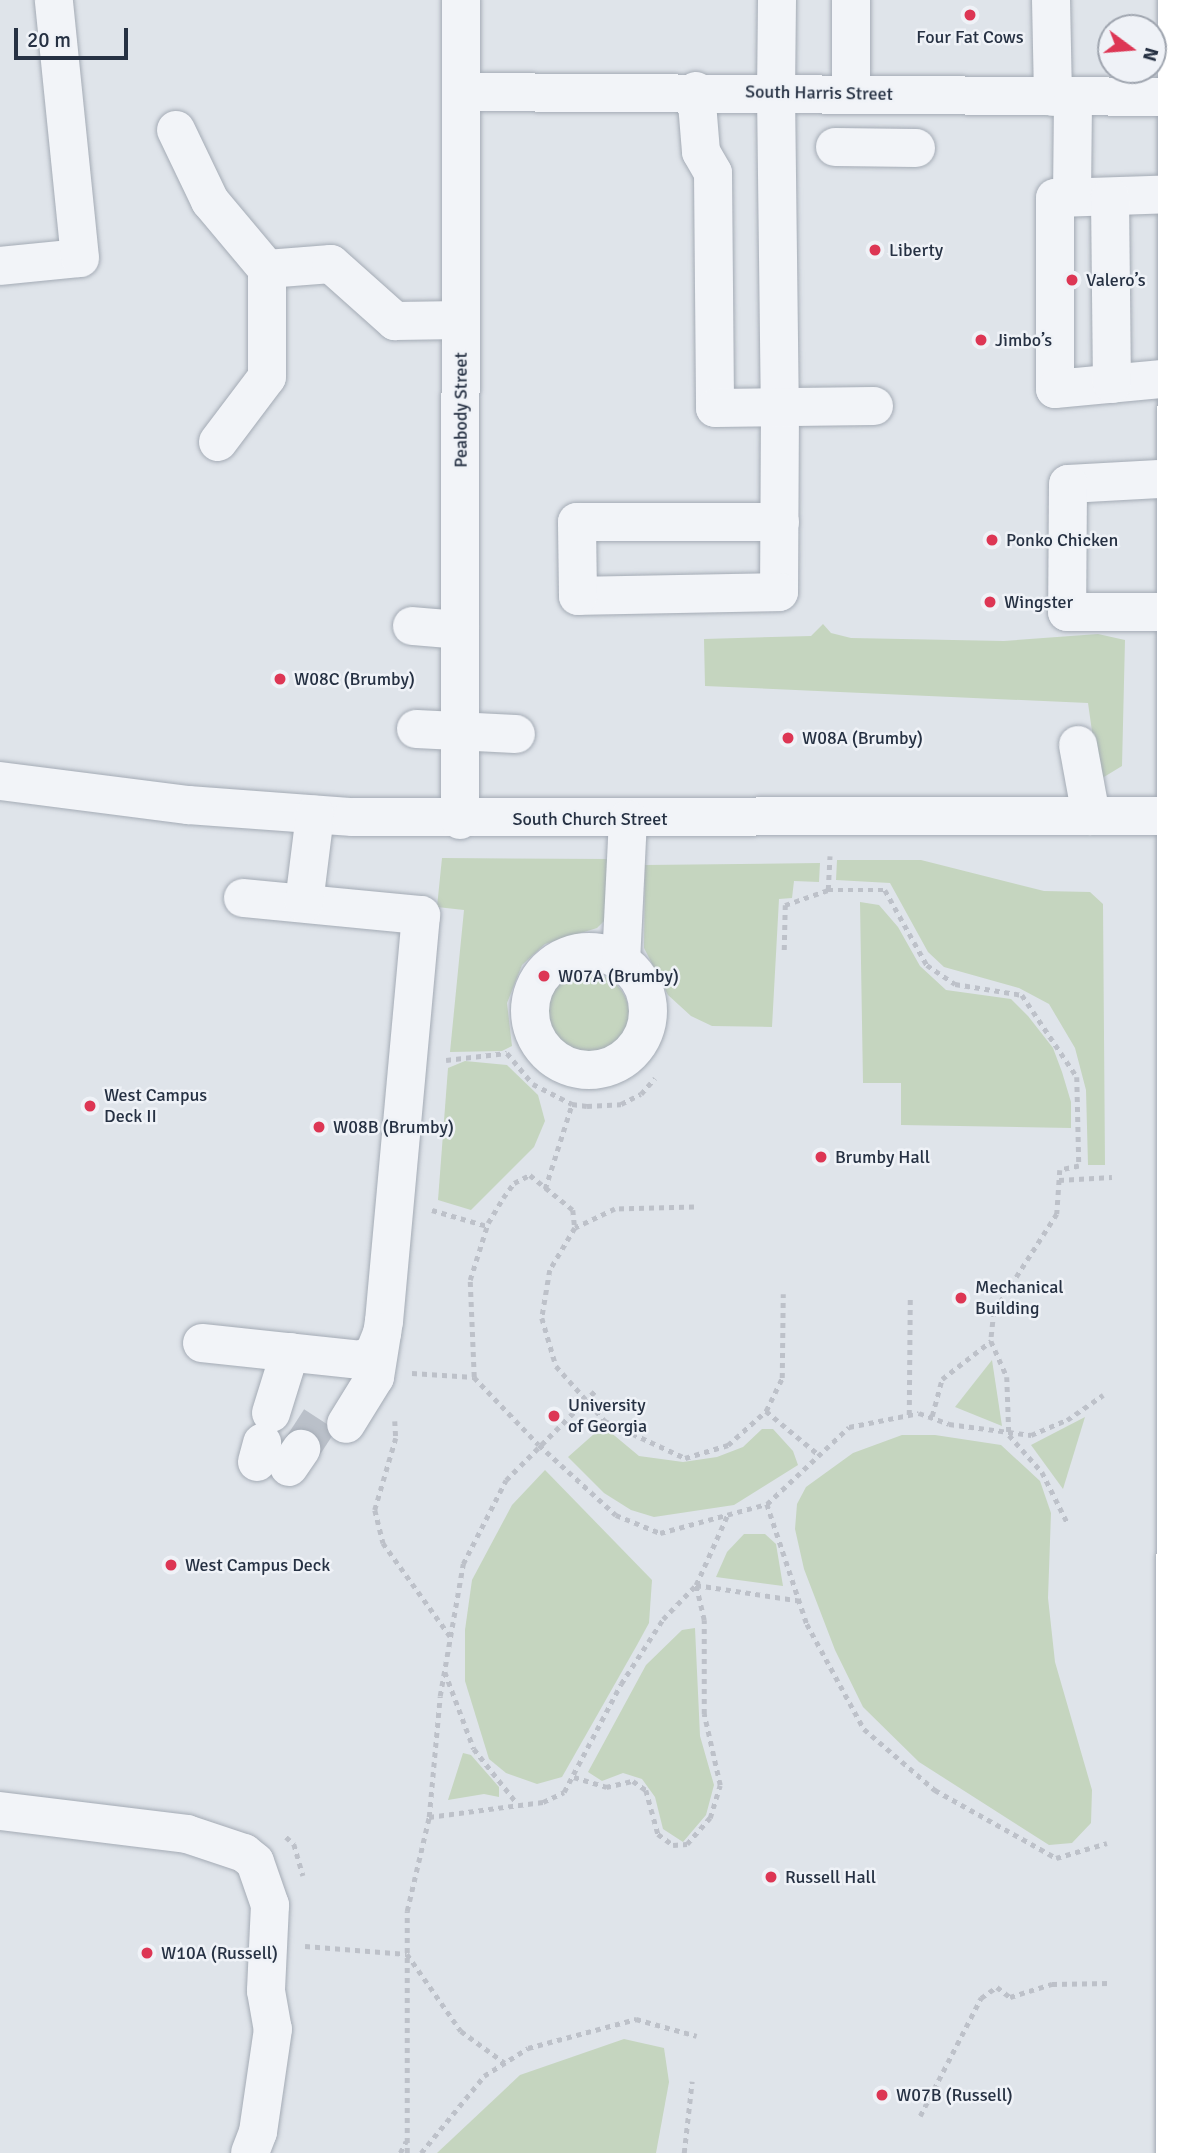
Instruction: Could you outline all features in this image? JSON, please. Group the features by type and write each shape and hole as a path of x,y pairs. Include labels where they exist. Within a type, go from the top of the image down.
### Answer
{"main road":[{"path":"1175,2153 1178,2097 1179,1696 1177,0"}],"street":[{"path":"0,265 80,258 54,0"},
{"name":"Peabody Street","path":"460,820 461,0"},
{"path":"777,0 780,408 780,522 779,592 578,596 577,522 780,522"},
{"path":"835,147 899,148 867,94 851,0"},
{"path":"1051,0 1072,198"},
{"path":"696,91 701,152 713,173 715,408 874,406"},
{"name":"South Harris Street","path":"462,92 696,91 1063,98 1177,97"},
{"path":"176,130 210,201 267,270 267,377 218,442"},
{"path":"1179,170 1110,197 1055,198 1055,389 1179,377"},
{"path":"1110,197 1112,384"},
{"path":"267,270 331,264 395,321 461,320"},
{"path":"1177,478 1068,484 1067,612 1177,612"},
{"path":"412,626 460,630"},
{"path":"416,729 516,734"},
{"path":"1078,745 1091,816"},
{"name":"South Church Street","path":"0,781 315,815 460,820 1179,816"},
{"path":"304,903 315,815"},
{"path":"621,962 628,819"},
{"path":"243,898 421,915 393,1228 371,1346 299,1445 290,1352"},
{"path":"202,1343 290,1352 371,1346"},
{"path":"0,1811 187,1834 244,1853 255,1862 270,1905 266,1991 273,2029 258,2133 250,2153"}],"path":[{"path":"828,890 830,855"},
{"path":"784,950 785,905 828,890 886,890 927,965 955,984 1022,995 1055,1038 1077,1077 1079,1166 1060,1170 1057,1214 994,1312 991,1341 1007,1377 1009,1436 1042,1472 1067,1522"},
{"path":"406,1075 445,1060 508,1054 533,1084 572,1104 621,1104 641,1094 655,1078"},
{"path":"545,1189 572,1104"},
{"path":"575,1228 573,1210 530,1175 514,1183 488,1226 470,1280 474,1377 539,1445 616,1515 636,1526 660,1533 767,1504 849,1427 909,1415 932,1416 1009,1436 1050,1429 1103,1395"},
{"path":"1059,1180 1112,1177"},
{"path":"694,1207 615,1209 575,1228 550,1270 542,1318 556,1366 605,1421 685,1458 727,1445 766,1411 782,1378 783,1294"},
{"path":"393,1228 433,1209 488,1226"},
{"path":"909,1415 910,1299"},
{"path":"932,1416 942,1379 991,1341"},
{"path":"402,1372 474,1377"},
{"path":"407,2153 407,1911 429,1817 444,1671 463,1564 506,1480 596,1390"},
{"path":"766,1411 819,1455"},
{"path":"395,1413 396,1438 375,1510 383,1543 450,1636"},
{"path":"767,1504 802,1601 807,1624 864,1729 900,1764 935,1790 1056,1858 1107,1843"},
{"path":"429,1817 554,1798 574,1777 621,1684 663,1619 696,1585 728,1515"},
{"path":"696,1585 802,1601"},
{"path":"574,1777 606,1787 633,1781 646,1790 658,1834 673,1845 687,1844 710,1818 720,1785 704,1714 704,1620 696,1585"},
{"path":"444,1671 474,1749 516,1802"},
{"path":"407,1954 461,2031 505,2063"},
{"path":"920,2116 981,1998 997,1987 1010,1997 1052,1984 1110,1983"},
{"path":"421,2153 484,2077 528,2048 636,2019 697,2036"},
{"path":"684,2153 692,2081"},
{"path":"400,2153 407,2140"}],"green space":[{"path":"823,624 831,633 851,638 1004,641 1098,634 1125,640 1122,766 1099,780 1088,703 705,686 704,639 811,636"},
{"path":"442,858 610,859 606,919 597,928 545,944 522,965 507,1003 512,1046 502,1051 450,1052 464,910 437,907"},
{"path":"837,860 921,860 1044,891 1090,892 1103,904 1105,1165 1088,1165 1086,1090 1075,1048 1049,1004 1019,988 944,967 928,952 890,883 836,880"},
{"path":"820,863 819,882 794,881 792,898 779,899 772,1027 712,1026 691,1016 668,995 644,948 645,865"},
{"path":"860,902 879,905 898,927 920,966 946,990 1011,999 1028,1016 1053,1048 1071,1102 1071,1128 901,1125 901,1083 863,1083"},
{"path":"588,973 604,977 617,985 625,998 629,1014 625,1030 617,1043 604,1051 588,1055 572,1051 559,1043 551,1030 547,1014 551,998 559,985 572,977"},
{"path":"465,1061 507,1065 538,1095 545,1121 534,1147 471,1210 438,1200 448,1068"},
{"path":"992,1360 1002,1426 955,1407"},
{"path":"1085,1417 1063,1489 1031,1445"},
{"path":"603,1426 639,1456 683,1462 717,1457 743,1447 762,1429 773,1429 793,1451 798,1465 734,1505 654,1517 631,1510 604,1493 568,1457"},
{"path":"902,1435 935,1435 1001,1445 1040,1481 1051,1513 1048,1598 1055,1662 1092,1790 1091,1823 1072,1843 1049,1845 919,1762 863,1707 835,1650 804,1569 795,1529 797,1504 806,1487 853,1453"},
{"path":"545,1470 652,1580 649,1623 637,1645 562,1777 537,1784 506,1773 489,1759 465,1681 465,1630 472,1580 512,1505"},
{"path":"744,1534 765,1534 776,1544 783,1586 716,1577 727,1552"},
{"path":"695,1628 700,1736 714,1785 706,1815 683,1842 663,1829 655,1797 642,1779 623,1773 602,1781 588,1772 646,1665 682,1630"},
{"path":"463,1753 471,1755 499,1787 499,1797 484,1794 448,1800"},
{"path":"624,2039 664,2048 669,2082 656,2153 437,2153 520,2075"}],"tunnel":[{"path":"301,1449 320,1420"}],"place":[{"name":"Four Fat Cows","path":"970,15"},
{"name":"Liberty","path":"875,250"},
{"name":"Valero’s","path":"1072,280"},
{"name":"Jimbo’s","path":"981,340"},
{"name":"Ponko Chicken","path":"992,540"},
{"name":"Wingster","path":"990,602"},
{"name":"W08C (Brumby)","path":"280,679"},
{"name":"W08A (Brumby)","path":"788,738"},
{"name":"W07A (Brumby)","path":"544,976"},
{"name":"West Campus Deck II","path":"90,1106"},
{"name":"W08B (Brumby)","path":"319,1127"},
{"name":"Brumby Hall","path":"821,1157"},
{"name":"Mechanical Building","path":"961,1298"},
{"name":"University of Georgia","path":"554,1416"},
{"name":"West Campus Deck","path":"171,1565"},
{"name":"Russell Hall","path":"771,1877"},
{"name":"W10A (Russell)","path":"147,1953"},
{"name":"W07B (Russell)","path":"882,2095"}]}
